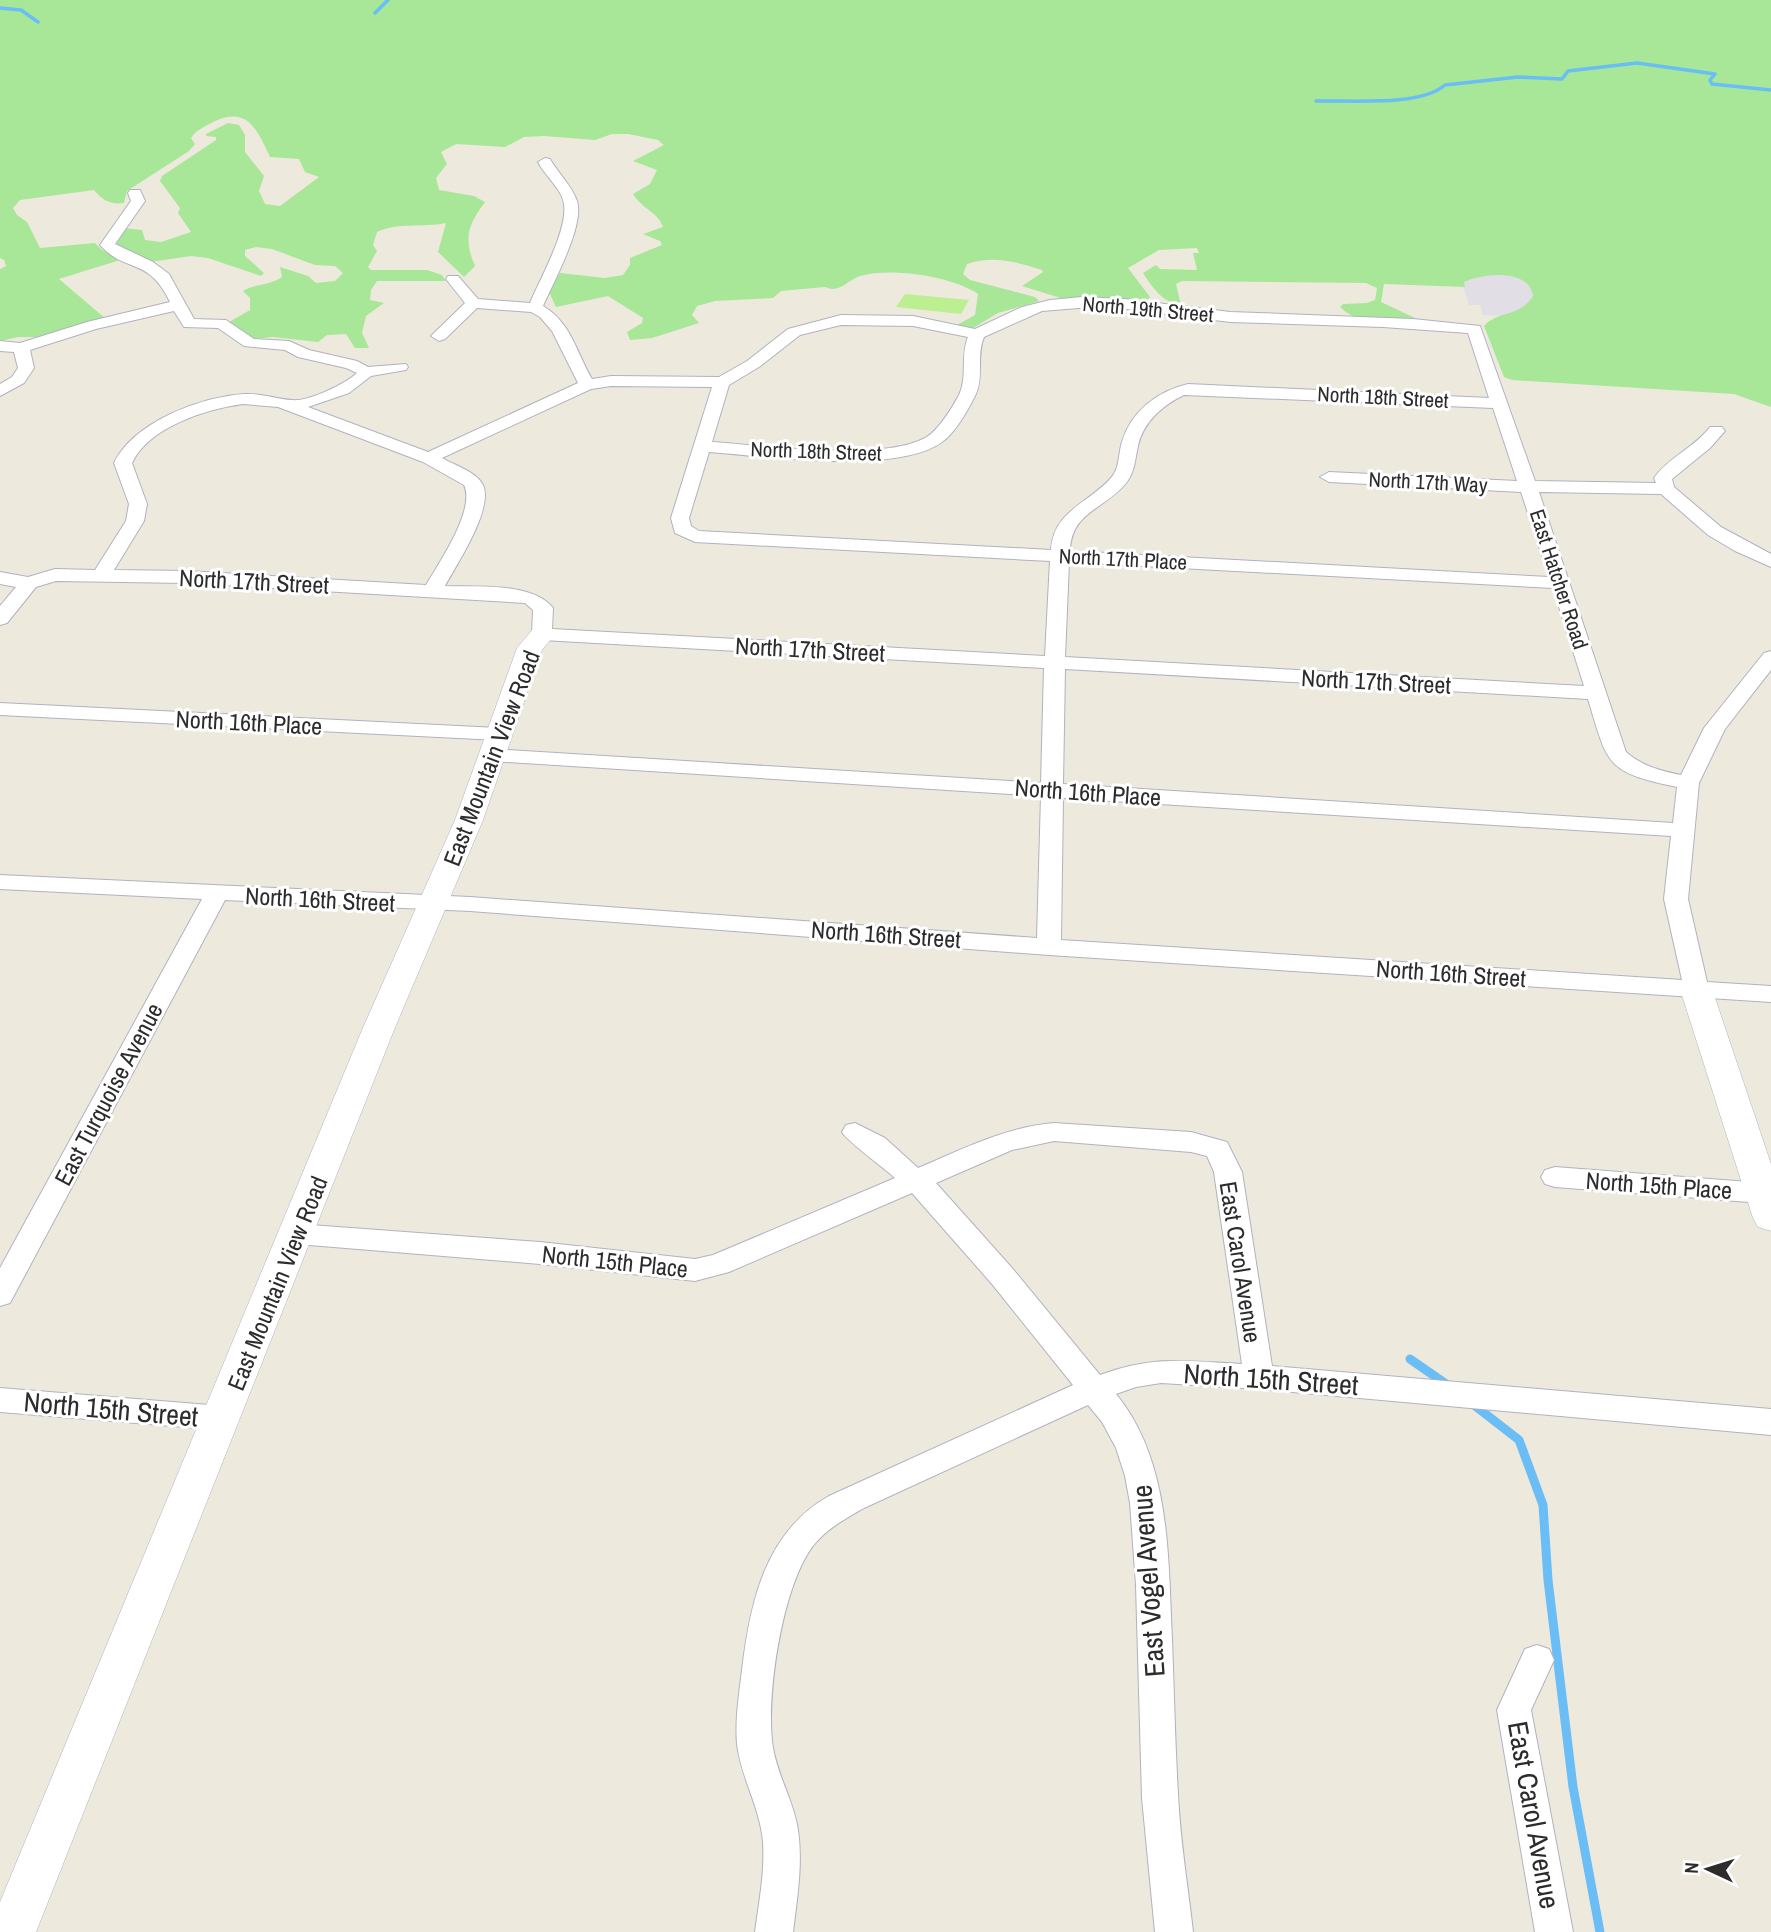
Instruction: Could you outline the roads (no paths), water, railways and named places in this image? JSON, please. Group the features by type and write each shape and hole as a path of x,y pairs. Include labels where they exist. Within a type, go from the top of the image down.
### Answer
{"street":[{"path":"535,308 562,245 571,204 545,162"},
{"path":"135,193 138,201 107,245 156,268 169,283 189,324 221,323 250,343 268,349 299,352 351,364 366,372 400,367"},
{"path":"453,279 473,303 535,308 548,313 587,385"},
{"name":"North 19th Street","path":"977,334 1006,317 1027,310 1062,303 1091,302 1123,303 1227,317 1474,329"},
{"path":"439,336 473,303"},
{"path":"0,346 21,348 92,325 179,305"},
{"path":"429,458 587,385 611,381 722,382 753,363 786,336 822,323 854,318 886,320 946,326 977,334"},
{"name":"East Hatcher Road","path":"1474,329 1561,583 1616,755 1626,765 1648,774 1688,783"},
{"name":"North 18th Street","path":"702,446 881,454 924,445 936,439 970,390 970,348 977,334"},
{"path":"0,391 18,380 26,368 21,348"},
{"path":"292,406 340,391 364,377 366,372"},
{"path":"702,446 722,382"},
{"name":"North 18th Street","path":"1059,556 1061,536 1066,525 1117,483 1126,469 1130,442 1145,416 1169,396 1183,390 1499,403"},
{"path":"102,574 134,524 138,504 123,463 130,446 142,435 160,426 237,400 259,399 292,406 429,458 475,486 476,495 462,534 433,589"},
{"path":"1716,431 1710,441 1670,469 1663,478 1666,488 1690,513 1725,539 1771,561"},
{"name":"North 17th Place","path":"702,446 679,524 686,533 713,538 1561,583"},
{"name":"North 17th Way","path":"1329,477 1528,485"},
{"path":"1528,485 1666,488"},
{"path":"1049,947 1059,556"},
{"name":"North 17th Street","path":"29,583 55,575 102,574 433,589 531,598 543,608 542,634 1595,693"},
{"path":"0,578 29,583 0,620"},
{"name":"East Mountain View Road","path":"12,1932 378,1030 469,820 530,648 542,634"},
{"path":"1767,1205 1696,989 1676,899 1688,783 1715,729 1771,658"},
{"name":"North 16th Place","path":"0,709 495,744 1053,789 1684,830"},
{"path":"0,905 7,882"},
{"name":"North 16th Street","path":"7,882 432,903 1771,994"},
{"name":"East Turquoise Avenue","path":"0,1295 216,894"},
{"path":"855,1132 875,1145 916,1181"},
{"name":"North 15th Place","path":"297,1234 547,1254 695,1270 719,1265 1002,1143 1033,1133 1054,1132 1191,1142 1217,1149"},
{"name":"East Carol Avenue","path":"1217,1149 1228,1172 1259,1377"},
{"name":"North 15th Place","path":"1555,1177 1767,1205"},
{"name":"East Vogel Avenue","path":"916,1181 1002,1276 1113,1413 1131,1447 1141,1476 1153,1585 1160,1798 1174,1932"},
{"name":"North 15th Street","path":"774,1932 781,1870 778,1817 760,1769 754,1742 759,1672 777,1579 791,1551 806,1530 853,1499 1067,1401 1134,1375 1161,1371 1259,1377 1771,1422"},
{"name":"North 15th Street","path":"0,1400 222,1418"},
{"name":"East Carol Avenue","path":"1537,1661 1514,1710 1554,1932"}],"waterway":[{"path":"375,13 388,0"},
{"path":"0,8 21,10 38,22"},
{"path":"1316,101 1419,97 1445,85 1518,77 1562,79 1568,71 1637,63 1715,74 1710,80 1712,84 1771,90"},
{"path":"1410,1359 1446,1384"},
{"path":"1474,1405 1519,1440 1543,1505 1548,1580 1573,1787 1600,1932"}]}
